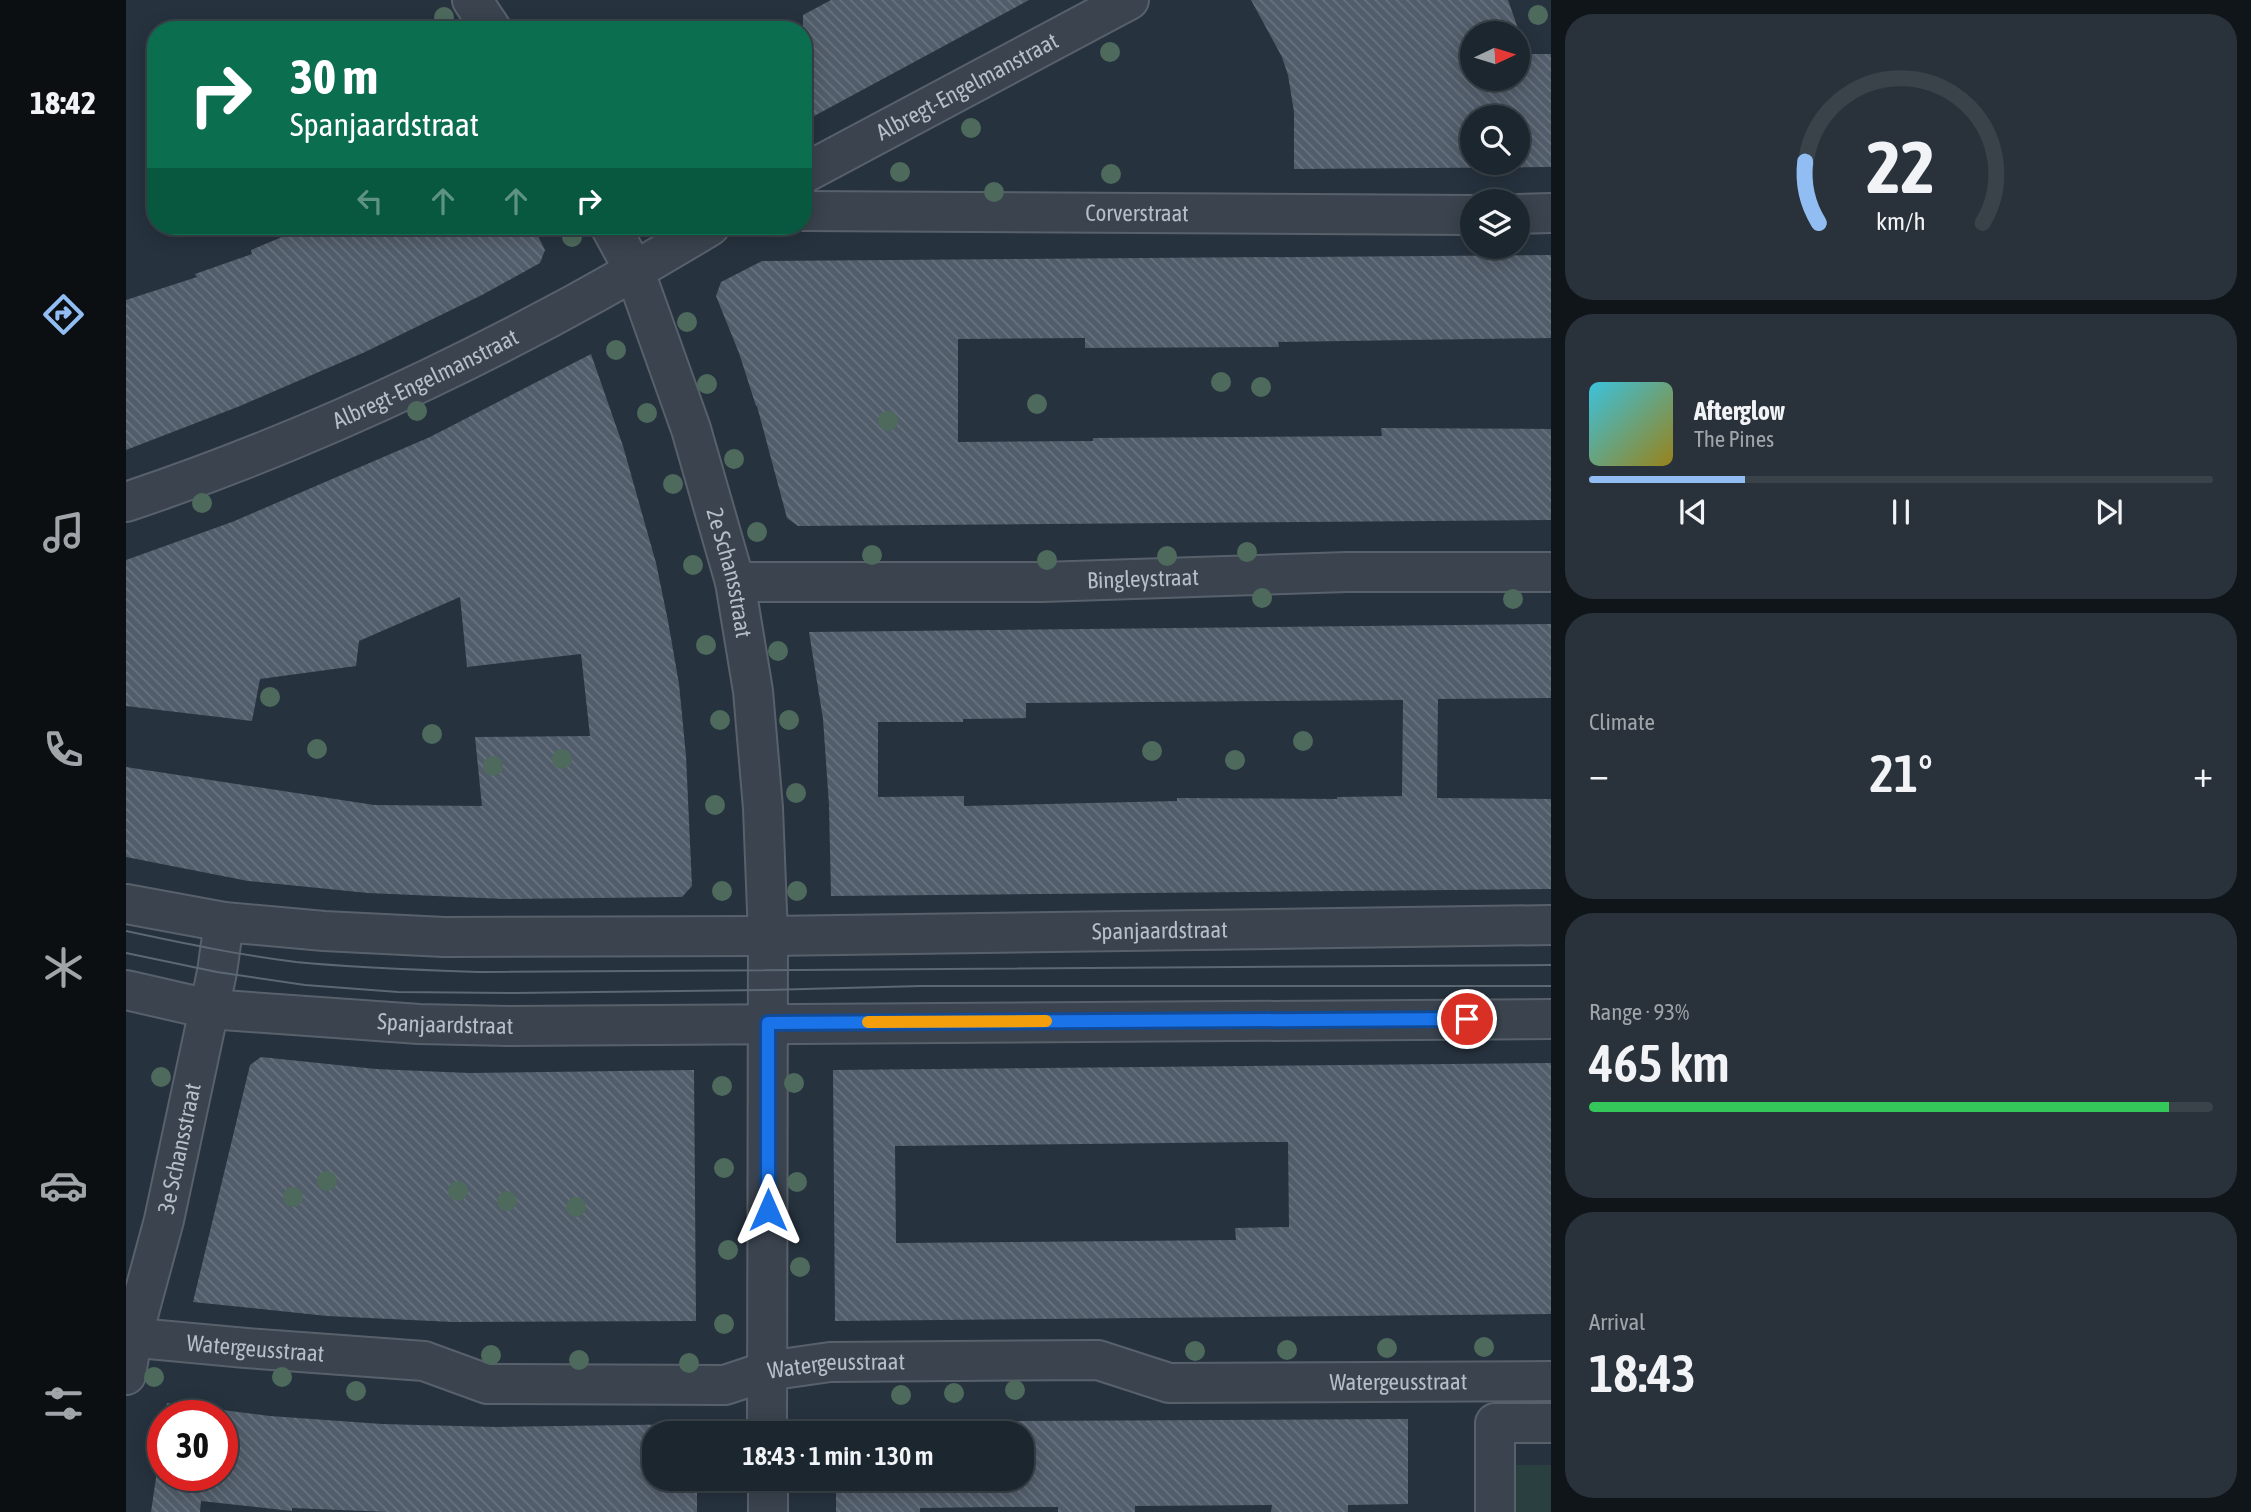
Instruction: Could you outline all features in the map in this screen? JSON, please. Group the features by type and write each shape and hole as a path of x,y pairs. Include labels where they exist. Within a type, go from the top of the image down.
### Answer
{"street":[{"path":"472,0 486,21"},
{"name":"Albregt-Engelmanstraat","path":"812,169 1129,0"},
{"name":"Corverstraat","path":"812,211 1460,215"},
{"path":"1530,214 1551,213"},
{"name":"2e Schansstraat","path":"615,235 635,272 691,429 735,582 754,701 763,808 768,936"},
{"name":"Albregt-Engelmanstraat","path":"126,502 253,456 377,402 511,338 635,272 695,235"},
{"name":"Bingleystraat","path":"735,582 1042,582 1347,572 1551,572"},
{"name":"Spanjaardstraat","path":"126,904 223,922 324,931 443,937 768,936 1551,925"},
{"name":"3e Schansstraat","path":"126,1375 129,1337 164,1220 217,972 223,922"},
{"path":"767,1421 768,936"},
{"name":"Spanjaardstraat","path":"126,990 209,1009 419,1024 509,1026 1551,1019"},
{"name":"Watergeusstraat","path":"129,1337 424,1361 487,1384 725,1385 767,1371 830,1362 1098,1360 1169,1383 1551,1381"},
{"path":"1495,1512 1495,1423 1551,1423"},
{"path":"768,1491 768,1512"}],"green space":[{"path":"1504,1465 1551,1465 1551,1512 1504,1512"}],"building":[{"path":"831,0 1029,0 812,117 812,21 803,21 803,15"},
{"path":"1251,0 1508,0 1515,21 1460,21 1460,91 1530,91 1530,54 1551,54 1551,167 1530,167 1530,105 1460,105 1460,168 1294,169 1294,112 1282,57"},
{"path":"287,235 538,235 545,250 540,263 482,295 365,352 240,406 126,450 126,300 197,277 195,274 252,254 251,250"},
{"path":"1530,255 1551,255 1551,338 1278,342 1279,347 1085,348 1085,338 958,339 958,442 1382,436 1381,428 1551,429 1551,520 798,526 787,518 757,406 716,296 721,282 762,261 1460,256 1460,259 1530,259"},
{"path":"591,354 623,446 656,563 679,684 686,756 692,886 682,897 505,899 368,893 248,881 126,857 126,767 374,805 482,806 475,737 590,736 581,654 467,667 460,597 359,641 356,666 260,679 252,721 126,706 126,560 232,522 430,437"},
{"path":"1551,624 1551,698 1438,699 1437,798 1551,799 1551,889 831,896 829,805 823,719 809,632","holes":["1403,700 1402,796 1337,799 1177,798 1177,801 964,806 964,796 878,797 878,722 963,722 963,719 1026,718 1026,703"]},
{"path":"261,1057 376,1069 469,1073 694,1070 696,1321 453,1322 327,1316 193,1302 250,1065"},
{"path":"1551,1063 1551,1314 835,1321 833,1070","holes":["1288,1142 1289,1227 1235,1228 1236,1240 896,1243 895,1146"]},
{"path":"238,1412 382,1424 496,1427 642,1425 642,1491 697,1491 697,1512 389,1512 292,1508 292,1511 201,1501 200,1512 151,1512 154,1491 238,1491"},
{"path":"1408,1419 1408,1504 1348,1505 1348,1512 1271,1512 1272,1505 1135,1506 1135,1512 1058,1512 1058,1507 990,1507 920,1508 920,1512 836,1512 836,1491 1034,1491 1034,1421 1026,1421"}],"tram line":[{"path":"126,931 296,962 479,972 1551,965"},
{"path":"126,953 217,972 305,985 398,992 514,993 921,986 1551,986"}],"slow traffic":[{"path":"868,1022 1046,1021"}],"route":[{"path":"768,1210 768,1023 1467,1019"}]}
